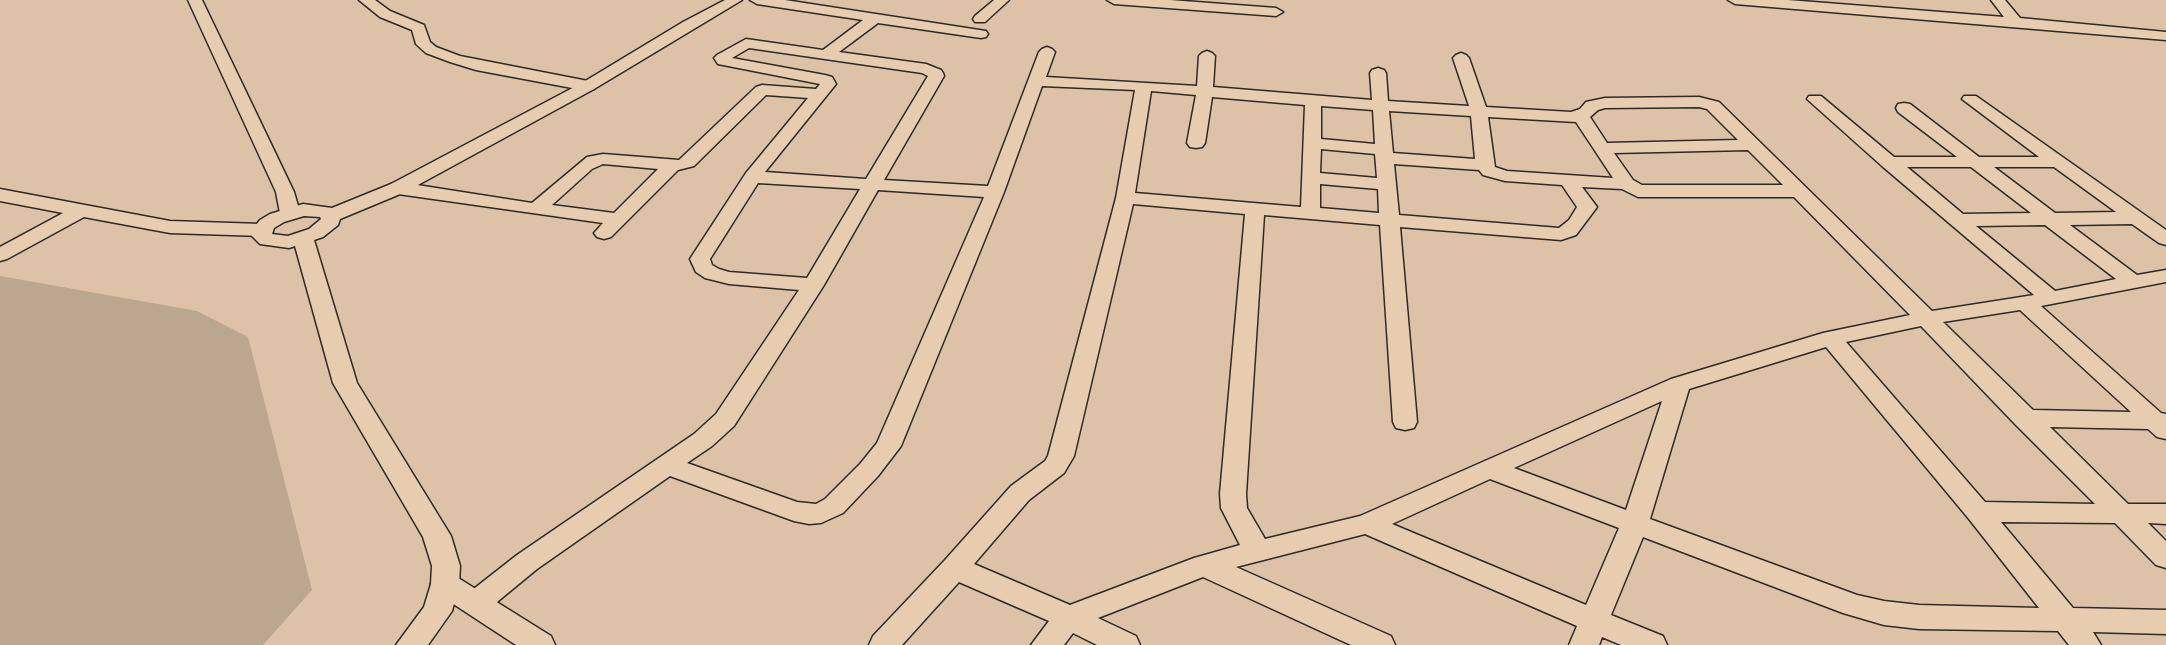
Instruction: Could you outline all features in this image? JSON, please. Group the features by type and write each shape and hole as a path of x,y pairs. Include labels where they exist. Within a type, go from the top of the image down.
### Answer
{"street":[{"path":"195,0 285,192 290,213"},
{"path":"366,0 385,14 419,28 423,44 432,50 455,59 476,65 588,86"},
{"path":"330,216 398,188 588,86 688,25 735,0"},
{"path":"757,0 874,19 980,26 1001,0"},
{"path":"1114,0 1276,12"},
{"path":"1735,0 2016,22 2166,36"},
{"path":"1998,0 2016,22"},
{"path":"827,54 874,19"},
{"path":"476,604 527,562 703,440 725,420 813,285 936,76 935,73 926,69 746,43 722,58 726,62 826,80 828,84 752,177 700,259 703,268 712,274 729,278 813,285"},
{"path":"666,466 794,511 809,514 821,513 834,506 869,470 888,446 995,192 1047,52"},
{"path":"1196,143 1205,91 1207,56"},
{"path":"1461,58 1479,112 1485,166 1489,171 1496,174 1626,184"},
{"path":"1378,73 1388,220 1405,422"},
{"path":"1036,81 1144,86 1380,106 1581,116 1596,104 1706,102 1713,105 1927,318 2024,418 2166,558"},
{"path":"884,645 955,568 1020,493 1046,476 1056,467 1124,198 1144,86"},
{"path":"536,209 586,165 593,161 603,159 673,165 682,165 688,162 762,90 820,94"},
{"path":"1815,99 2050,298"},
{"path":"1970,99 2166,239"},
{"path":"1310,214 1313,101"},
{"path":"1904,108 2048,219 2133,282"},
{"path":"1581,116 1630,188 1649,192 1799,191"},
{"path":"1312,143 1384,154 1485,166"},
{"path":"1603,148 1753,145"},
{"path":"1888,162 2058,162"},
{"path":"604,232 673,165"},
{"path":"752,177 995,192"},
{"path":"1311,178 1386,184"},
{"path":"1124,198 1255,210 1561,234 1569,231 1576,224 1587,206 1567,180"},
{"path":"398,188 536,209 619,219"},
{"path":"0,195 170,227 262,230"},
{"path":"0,255 82,210"},
{"path":"315,210 325,212 330,216 331,221 326,227 303,238 289,242 272,241 262,236 262,230 267,224 290,213 315,210"},
{"path":"1255,210 1233,494 1234,508 1239,520 1258,552"},
{"path":"1957,220 2137,218"},
{"path":"303,238 345,383 437,536 446,566 445,584 437,611 411,645"},
{"path":"1046,645 1069,617 1204,565 1367,524 1679,384 1832,338 1927,318 2025,303 2166,276"},
{"path":"2025,303 2163,424"},
{"path":"1832,338 1978,512 2086,645"},
{"path":"1589,634 1635,523 1679,384"},
{"path":"2024,418 2163,424"},
{"path":"1489,469 1854,605 1884,613 1918,618 2166,622"},
{"path":"1978,512 2166,514"},
{"path":"1367,524 1589,634 1652,645"},
{"path":"1204,565 1380,645"},
{"path":"955,568 1069,617 1125,645"},
{"path":"445,584 540,645"}],"shaded area":[{"path":"0,276 197,311 248,337 312,590 263,645 0,645"}]}
